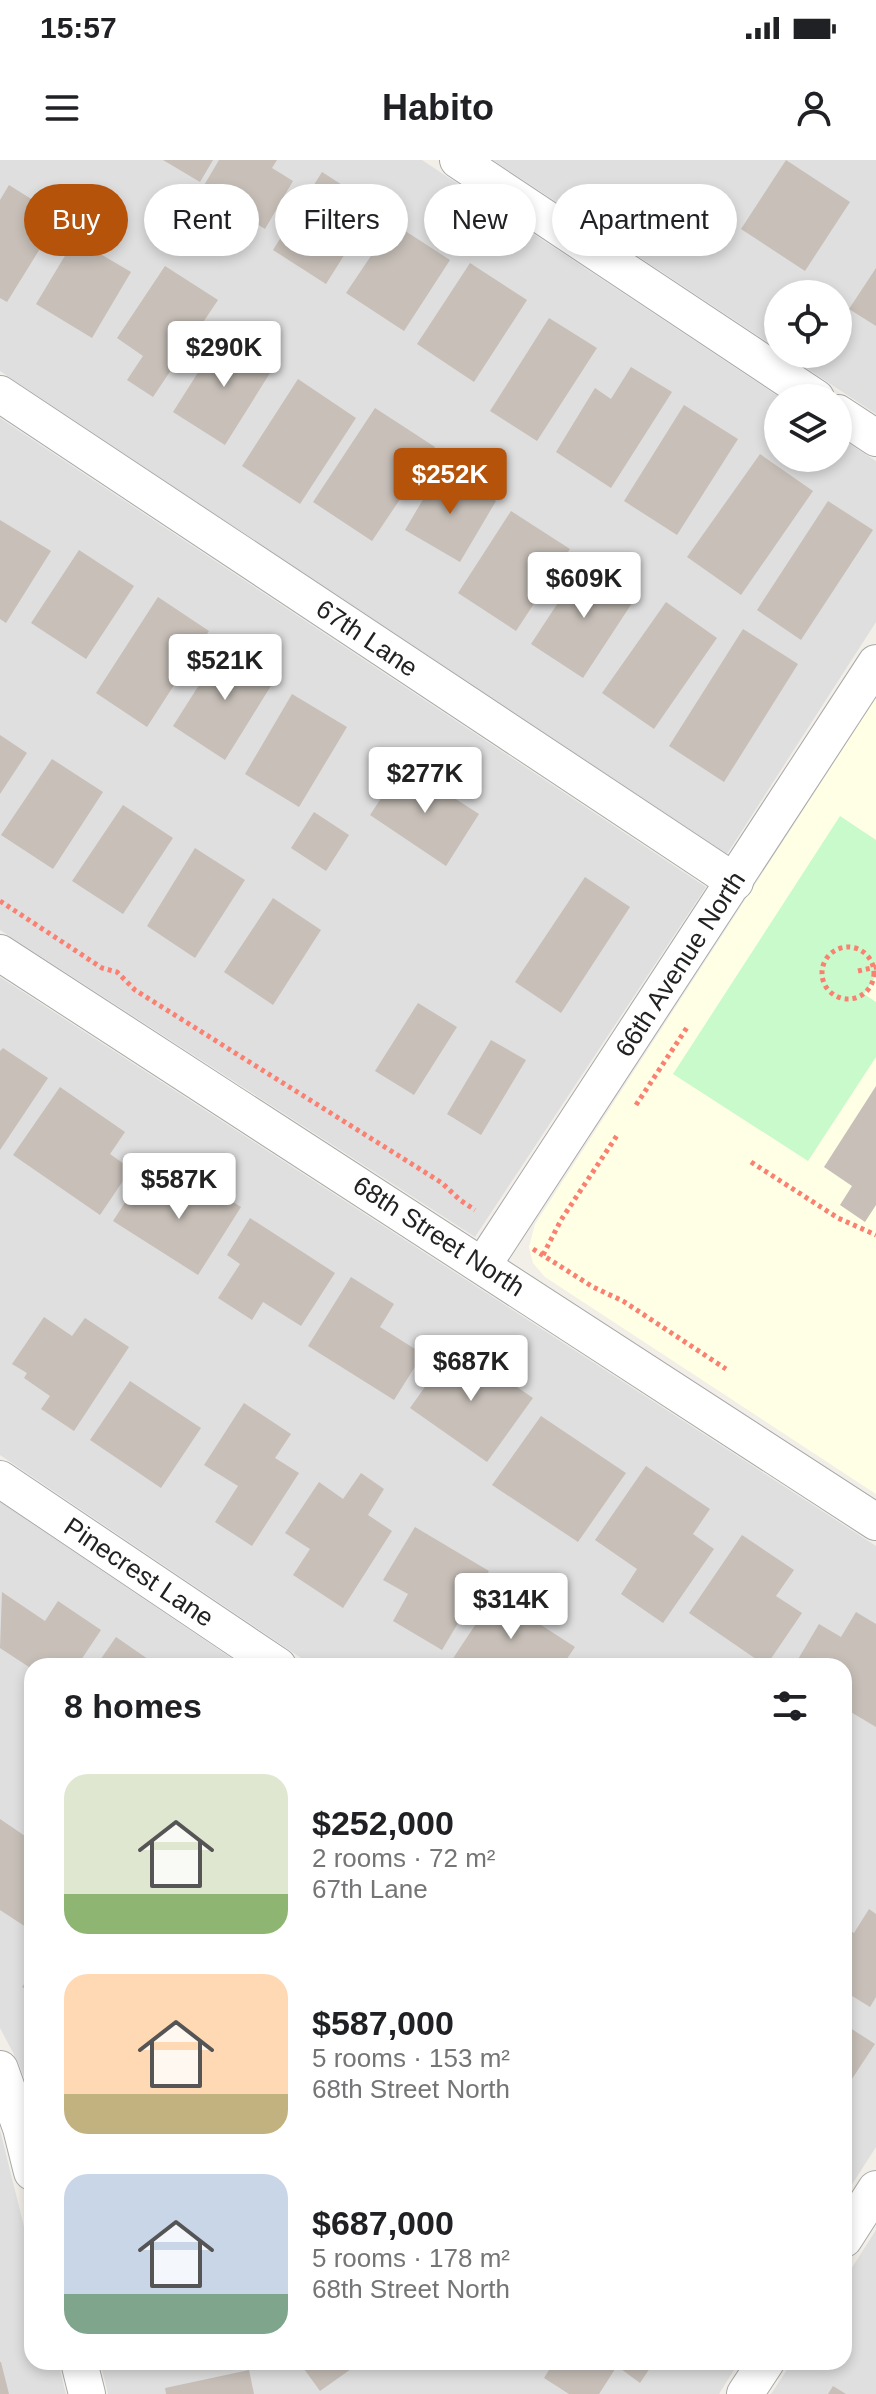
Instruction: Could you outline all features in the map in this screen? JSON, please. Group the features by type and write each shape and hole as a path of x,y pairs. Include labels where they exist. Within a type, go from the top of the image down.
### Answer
{"street":[{"path":"458,160 795,384"},
{"name":"67th Lane","path":"0,394 735,882"},
{"path":"852,422 876,438"},
{"name":"66th Avenue North","path":"483,1265 876,663"},
{"name":"68th Street North","path":"0,953 876,1522"},
{"name":"Pinecrest Lane","path":"0,1479 266,1658"},
{"path":"0,2069 24,2140"},
{"path":"852,2226 876,2189"},
{"path":"81,2370 87,2394"},
{"path":"745,2394 761,2370"}],"path":[{"path":"0,901 102,968 117,972 135,990 442,1183 485,1218"},
{"path":"845,947 861,950 875,968 870,990 854,999 836,997 829,992 822,977 825,961 845,947"},
{"path":"858,971 875,968"},
{"path":"543,1255 561,1220 618,1134"},
{"path":"751,1162 838,1218 876,1235"},
{"path":"529,1247 593,1287 623,1301 726,1369"}],"shaded area":[{"path":"0,160 422,160 458,184 424,184 424,256 536,256 536,236 552,246 552,256 567,256 764,387 764,472 852,472 852,445 876,461 876,622 727,854 0,371"},
{"path":"493,160 876,160 876,414 852,398 852,384 830,384 806,368 852,368 852,280 764,280 764,340 638,256 737,256 737,184 552,184 552,199 536,189 536,184 529,184"},
{"path":"0,418 706,887 475,1237 0,930"},
{"path":"876,698 876,1494 545,1277 533,1263 529,1247 535,1224"},
{"path":"0,977 876,1546 876,2147 852,2184 852,1658 301,1658 0,1455"},
{"path":"0,1502 231,1658 24,1658 24,2077 0,2028"},
{"path":"0,2130 24,2227 24,2370 60,2370 66,2394 0,2394"},
{"path":"876,2230 876,2394 771,2394 787,2370 852,2370 852,2268"},
{"path":"102,2370 734,2370 719,2394 108,2394"}],"green space":[{"path":"840,816 876,840 876,976 864,994 876,1002 876,1057 808,1161 673,1074"}],"building":[{"path":"163,160 213,160 200,182"},
{"path":"219,160 277,160 272,168 293,181 291,184 275,184 275,212 265,229 259,225 259,184 205,184"},
{"path":"786,160 850,202 805,271 741,229"},
{"path":"322,172 341,184 314,184"},
{"path":"9,185 24,194 24,256 35,256 7,302 0,298 0,200"},
{"path":"408,233 424,243 424,256 444,256 450,260 404,331 346,293 371,256 408,256"},
{"path":"65,256 104,256 131,272 92,338 36,304"},
{"path":"282,256 344,256 326,284"},
{"path":"470,263 527,300 474,382 417,344"},
{"path":"165,266 218,300 153,397 127,380 143,356 117,338"},
{"path":"876,268 876,326 852,311 852,304"},
{"path":"549,318 597,348 537,441 490,411"},
{"path":"223,333 275,365 225,445 173,412"},
{"path":"631,367 672,392 611,488 556,452 595,388 611,399"},
{"path":"298,379 356,418 300,504 242,466"},
{"path":"684,405 738,439 677,535 624,501"},
{"path":"375,408 435,447 372,541 313,502"},
{"path":"760,454 764,457 764,472 786,472 813,491 741,595 687,557"},
{"path":"441,469 496,501 460,562 405,530"},
{"path":"828,501 873,530 801,640 757,610"},
{"path":"511,511 570,549 516,631 458,593"},
{"path":"0,520 51,551 6,623 0,619"},
{"path":"79,550 134,586 86,659 31,623"},
{"path":"584,563 636,597 583,678 531,644"},
{"path":"158,597 209,631 147,727 96,693"},
{"path":"666,602 717,638 654,729 602,693"},
{"path":"743,629 798,664 724,782 669,746"},
{"path":"225,644 277,676 225,760 173,726"},
{"path":"292,694 347,727 299,807 245,774"},
{"path":"0,735 27,753 0,794"},
{"path":"52,759 103,792 53,869 1,835"},
{"path":"403,765 479,814 446,866 370,815"},
{"path":"123,805 173,838 123,914 72,881"},
{"path":"314,812 349,835 326,871 291,848"},
{"path":"195,848 245,880 195,958 147,926"},
{"path":"585,877 630,907 561,1013 515,982"},
{"path":"273,898 321,930 273,1005 224,972"},
{"path":"418,1003 457,1027 414,1095 375,1071"},
{"path":"491,1040 526,1060 481,1135 447,1114"},
{"path":"3,1048 48,1078 0,1150 0,1051"},
{"path":"876,1086 876,1205 865,1222 840,1205 852,1186 824,1167"},
{"path":"60,1087 125,1132 110,1154 131,1169 100,1215 13,1155"},
{"path":"142,1176 184,1203 199,1180 241,1207 198,1275 113,1221"},
{"path":"250,1218 335,1273 301,1326 263,1302 252,1320 218,1298 240,1264 227,1255"},
{"path":"351,1277 394,1304 380,1327 423,1354 394,1400 308,1346"},
{"path":"44,1317 72,1336 85,1318 129,1347 74,1431 41,1409 50,1396 24,1378 27,1373 12,1364"},
{"path":"455,1344 533,1398 487,1462 410,1408"},
{"path":"130,1381 201,1428 161,1488 90,1440"},
{"path":"244,1403 291,1434 275,1458 299,1473 252,1546 215,1522 238,1486 204,1465"},
{"path":"541,1416 626,1473 578,1542 492,1485"},
{"path":"646,1466 710,1509 693,1534 714,1549 663,1623 621,1594 637,1569 595,1540"},
{"path":"361,1473 384,1489 368,1515 392,1531 343,1608 293,1575 310,1549 285,1533 319,1482 343,1499"},
{"path":"415,1527 489,1571 442,1650 393,1621 408,1594 383,1580"},
{"path":"742,1535 794,1570 776,1596 802,1613 771,1658 754,1658 689,1613"},
{"path":"2,1592 45,1621 58,1601 101,1630 82,1658 24,1658 24,1664 0,1648"},
{"path":"495,1595 575,1647 567,1658 453,1658"},
{"path":"856,1612 876,1624 876,1727 852,1713 852,1658 799,1658 819,1624 841,1637"},
{"path":"116,1637 146,1658 102,1658"},
{"path":"0,1819 24,1835 24,1926 0,1910"},
{"path":"869,1909 876,1914 876,1997 870,2007 852,1996 854,1933"},
{"path":"852,2029 875,2044 852,2079"},
{"path":"1,2362 9,2394 0,2394"},
{"path":"249,2370 254,2394 166,2394 165,2388"},
{"path":"305,2370 350,2370 320,2391"},
{"path":"549,2370 614,2370 599,2394 569,2394 544,2378"},
{"path":"622,2370 649,2370 640,2383"},
{"path":"833,2386 846,2394 828,2394"}]}
